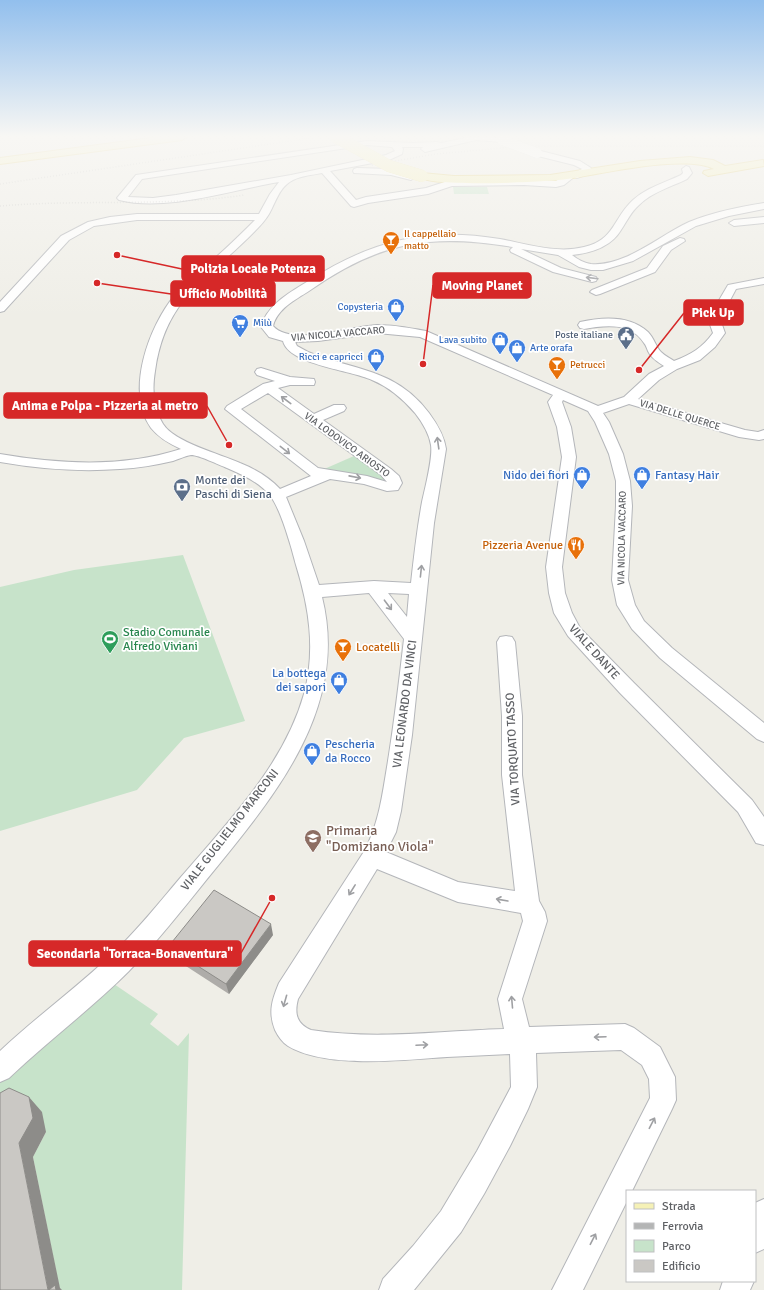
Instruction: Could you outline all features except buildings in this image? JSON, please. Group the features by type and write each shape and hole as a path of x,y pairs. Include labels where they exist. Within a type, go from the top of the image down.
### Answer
{"street":[{"path":"122,197 122,199 148,201 181,197"},
{"name":"VIALE GUGLIELMO MARCONI","path":"2,1065 120,963 135,947 214,853 274,775 294,742 305,719 317,680 319,663 320,641 317,616 312,592 297,543 278,495 262,481 242,469 194,450 162,432 153,418 147,398 149,364 156,337 166,316 184,291 221,258 262,217 272,197"},
{"path":"343,197 350,207 426,197"},
{"name":"VIA NICOLA VACCARO","path":"641,197 629,210 616,233 609,241 587,250 570,253 494,241 456,238 434,238 398,243 373,252 334,271 308,287 275,312 268,323 269,330 278,337 289,339 369,330 395,330 417,333 436,338 587,405 596,411 616,454 623,481 624,506 620,580 626,605 638,625 666,653 764,734"},
{"path":"560,252 575,262 590,266 609,266 628,259 692,225 707,219 735,211 764,206"},
{"path":"0,308 65,238 91,224 137,217 262,217"},
{"path":"725,225 749,220 764,220"},
{"path":"596,292 651,270 667,248 694,235"},
{"path":"494,241 557,270 591,278 631,278"},
{"path":"629,400 654,377 673,366 696,357 711,344 719,333 714,318 732,287 764,281"},
{"path":"584,325 616,321 631,326 642,332 650,342 656,354 673,366"},
{"name":"VIA LEONARDO DA VINCI","path":"289,339 291,346 302,353 386,381 407,397 421,411 438,438 439,449 426,523 402,735 390,811 385,832 373,857 288,992 283,1002 284,1021 288,1029 307,1041 340,1046 383,1047 625,1036 651,1056 662,1077 663,1100 571,1282"},
{"path":"261,372 289,381 309,382"},
{"path":"289,381 268,387 232,409 314,472 328,474"},
{"name":"VIA LODOVICO ARIOSTO","path":"268,387 386,472 394,479 395,483 393,486 387,487 367,480 328,474"},
{"name":"VIALE DANTE","path":"562,394 555,402 564,427 568,446 568,463 554,567 557,593 563,613 574,632 627,688 745,806 764,836"},
{"name":"VIA DELLE QUERCE","path":"596,411 629,400 744,434 759,436 764,434"},
{"path":"312,420 339,408"},
{"path":"0,458 30,463 89,466 127,465 176,456 194,450"},
{"path":"278,495 328,474"},
{"path":"312,592 374,587 419,588"},
{"path":"374,587 413,638"},
{"name":"VIA TORQUATO TASSO","path":"394,1290 429,1251 467,1196 519,1100 524,1087 524,1058 510,999 535,921 533,912 528,904 512,775 512,716 506,642"},
{"path":"373,857 458,892 528,904"},
{"path":"756,1235 764,1214"}],"green space":[{"path":"354,456 379,472 388,480 387,483 322,470"},
{"name":"Stadio Comunale Alfredo Viviani","path":"183,555 245,721 184,738 137,790 0,831 0,587 74,570"},
{"path":"111,982 158,1014 150,1024 178,1046 189,1033 182,1290 60,1290 33,1157 46,1132 0,1115 0,1078"}],"railway":[{"path":"0,206 61,203 184,201 229,197"}],"place":[{"name":"Polizia Locale Potenza","path":"117,255"},
{"name":"Il cappellaio matto","path":"391,255"},
{"name":"Ufficio Mobilità","path":"97,283"},
{"name":"Copysteria","path":"396,322"},
{"name":"Milù","path":"240,338"},
{"name":"Poste italiane","path":"626,350"},
{"name":"Lava subito","path":"500,355"},
{"name":"Arte orafa","path":"517,363"},
{"name":"Moving Planet","path":"423,364"},
{"name":"Pick Up","path":"639,370"},
{"name":"Ricci e capricci","path":"376,372"},
{"name":"Petrucci","path":"557,380"},
{"name":"Anima e Polpa - Pizzeria al metro","path":"229,445"},
{"name":"Nido dei fiori","path":"582,490"},
{"name":"Fantasy Hair","path":"642,490"},
{"name":"Monte dei Paschi di Siena","path":"182,502"},
{"name":"Pizzeria Avenue","path":"576,560"},
{"name":"Stadio Comunale Alfredo Viviani","path":"110,654"},
{"name":"Locatelli","path":"343,662"},
{"name":"La bottega dei sapori","path":"339,695"},
{"name":"Pescheria da Rocco","path":"312,766"},
{"name":"Primaria \"Domiziano Viola\"","path":"313,853"},
{"name":"Secondaria \"Torraca-Bonaventura\"","path":"272,898"}]}
